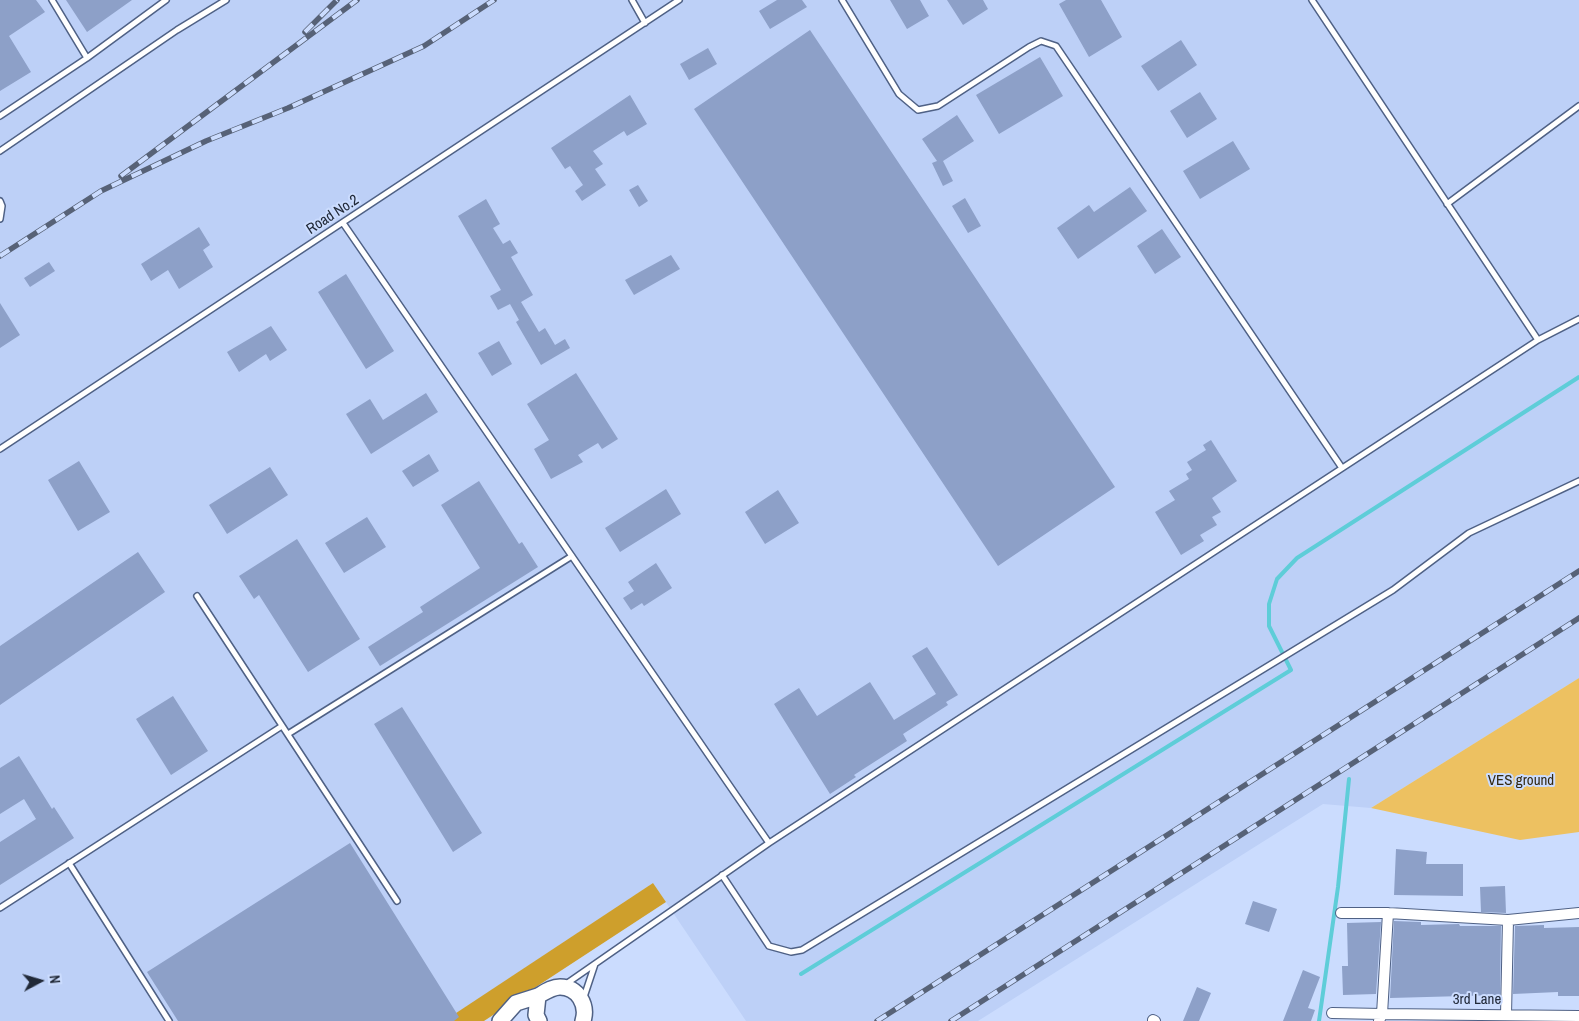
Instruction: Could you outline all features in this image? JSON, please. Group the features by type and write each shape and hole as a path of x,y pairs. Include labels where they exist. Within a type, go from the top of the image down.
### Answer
{"street":[{"path":"1341,913 1388,913 1508,920 1579,913"},
{"path":"1381,1018 1388,913"},
{"path":"1506,1015 1508,920"},
{"path":"500,1021 516,1003 561,987 574,992 583,1002 583,1021"},
{"path":"538,996 536,1015 539,1021"},
{"name":"3rd Lane","path":"1332,1013 1381,1018 1487,1018 1506,1015 1577,1018"}],"lane":[{"path":"52,0 87,58"},
{"path":"0,116 87,58 166,0"},
{"path":"0,151 177,30 226,0"},
{"path":"632,0 645,23"},
{"name":"Road No.2","path":"2,448 679,0"},
{"path":"842,0 898,94 918,110 938,106 1029,47 1042,41 1056,46 1342,468"},
{"path":"1312,0 1538,340"},
{"path":"1447,204 1579,106"},
{"path":"0,201 2,206 0,219"},
{"path":"343,223 769,843"},
{"path":"561,987 769,843 1538,340 1579,319"},
{"path":"0,440 2,448"},
{"path":"722,875 769,946 791,952 802,950 1392,590 1469,533 1579,481"},
{"path":"288,734 572,556"},
{"path":"197,596 397,901"},
{"path":"0,908 282,726"},
{"path":"69,863 169,1021"},
{"path":"583,1002 595,964"}],"shaded area":[{"path":"0,0 1579,0 1579,678 1371,808 1323,804 978,1021 746,1021 653,883 445,1021 0,1021"},
{"path":"653,883 666,902 484,1021 444,1021"}],"green space":[{"name":"VES ground","path":"1579,678 1579,832 1520,840 1371,808"}],"building":[{"path":"0,0 36,0 45,12 9,36 31,72 0,91"},
{"path":"66,0 132,0 87,32"},
{"path":"777,0 802,0 807,7 770,29 759,11"},
{"path":"890,0 920,0 929,16 907,29"},
{"path":"947,0 983,0 988,9 963,25"},
{"path":"1066,0 1101,0 1122,37 1089,57 1059,4"},
{"path":"810,30 1115,487 998,566 694,109"},
{"path":"1181,40 1197,65 1158,91 1141,66"},
{"path":"708,48 717,64 689,80 680,64"},
{"path":"1040,57 1063,96 999,134 976,95"},
{"path":"1200,92 1217,119 1187,138 1170,111"},
{"path":"630,95 647,124 627,136 624,131 593,151 603,164 595,169 606,185 582,201 575,191 583,185 570,166 565,169 551,148"},
{"path":"957,115 974,141 943,161 953,181 943,186 932,163 937,161 922,139"},
{"path":"1233,141 1250,169 1200,199 1183,171"},
{"path":"638,185 648,201 639,207 629,190"},
{"path":"1130,187 1147,211 1078,259 1057,228 1089,205 1094,212"},
{"path":"965,198 981,226 968,233 952,206"},
{"path":"486,199 500,224 493,228 503,244 510,240 518,253 511,257 533,295 521,302 539,332 545,328 555,345 565,339 570,348 541,365 516,322 519,320 510,304 498,310 490,296 501,290 458,216"},
{"path":"199,227 210,245 203,250 213,267 179,289 168,270 151,281 141,264"},
{"path":"1162,229 1181,257 1155,274 1137,246"},
{"path":"671,255 680,269 634,295 625,280"},
{"path":"49,262 55,271 30,287 24,278"},
{"path":"346,274 394,351 366,369 318,292"},
{"path":"0,303 20,335 0,348"},
{"path":"271,326 287,350 270,361 266,354 239,372 227,352"},
{"path":"499,341 512,364 492,376 478,353"},
{"path":"576,373 618,439 602,449 598,443 578,455 583,462 551,479 534,449 549,440 527,404"},
{"path":"426,393 438,412 371,454 346,414 370,399 383,420"},
{"path":"1211,440 1237,481 1212,498 1221,512 1212,517 1217,525 1200,535 1204,541 1181,555 1155,512 1175,500 1169,491 1189,479 1186,474 1192,470 1187,462 1206,450 1203,445"},
{"path":"429,454 439,471 413,487 402,471"},
{"path":"79,461 110,512 78,531 48,480"},
{"path":"270,467 288,495 227,534 209,505"},
{"path":"479,481 519,544 522,542 538,567 380,666 368,647 423,612 420,607 480,568 441,505"},
{"path":"666,489 681,514 620,552 605,528"},
{"path":"778,490 799,523 765,544 745,512"},
{"path":"367,517 386,547 344,573 325,543"},
{"path":"297,539 360,639 308,672 259,595 254,599 239,576"},
{"path":"138,552 165,592 0,705 0,646"},
{"path":"656,563 672,588 644,606 642,603 631,610 623,598 634,591 628,582"},
{"path":"927,647 958,695 946,702 948,705 903,734 907,741 854,775 856,777 830,794 774,704 799,688 817,716 870,682 894,720 936,694 912,656"},
{"path":"173,696 208,751 171,775 136,719"},
{"path":"402,707 482,833 453,852 374,724"},
{"path":"19,756 52,809 54,807 74,838 0,885 0,842 36,819 24,799 0,814 0,768"},
{"path":"350,843 459,1017 454,1021 178,1021 147,972"},
{"path":"1396,849 1427,852 1426,864 1463,864 1463,896 1394,895"},
{"path":"1505,886 1506,913 1481,912 1480,887"},
{"path":"1253,901 1277,909 1269,932 1245,924"},
{"path":"1394,921 1421,922 1421,925 1501,926 1500,995 1390,998"},
{"path":"1381,922 1376,994 1343,995 1342,966 1348,966 1347,923"},
{"path":"1544,925 1544,928 1579,927 1579,996 1558,996 1558,992 1513,994 1515,926"},
{"path":"1303,970 1320,977 1308,1008 1315,1010 1311,1021 1283,1021"},
{"path":"1197,987 1211,993 1199,1021 1183,1021"}],"waterway":[{"path":"801,974 1291,670 1269,626 1269,604 1277,579 1297,558 1579,377"},
{"path":"1319,1021 1338,887 1349,779"}],"railway":[{"path":"305,32 337,0"},
{"path":"121,176 357,0"},
{"path":"0,256 101,191 206,141 288,108 424,46 494,0"},
{"path":"877,1021 1579,571"},
{"path":"951,1021 1579,618"}]}
